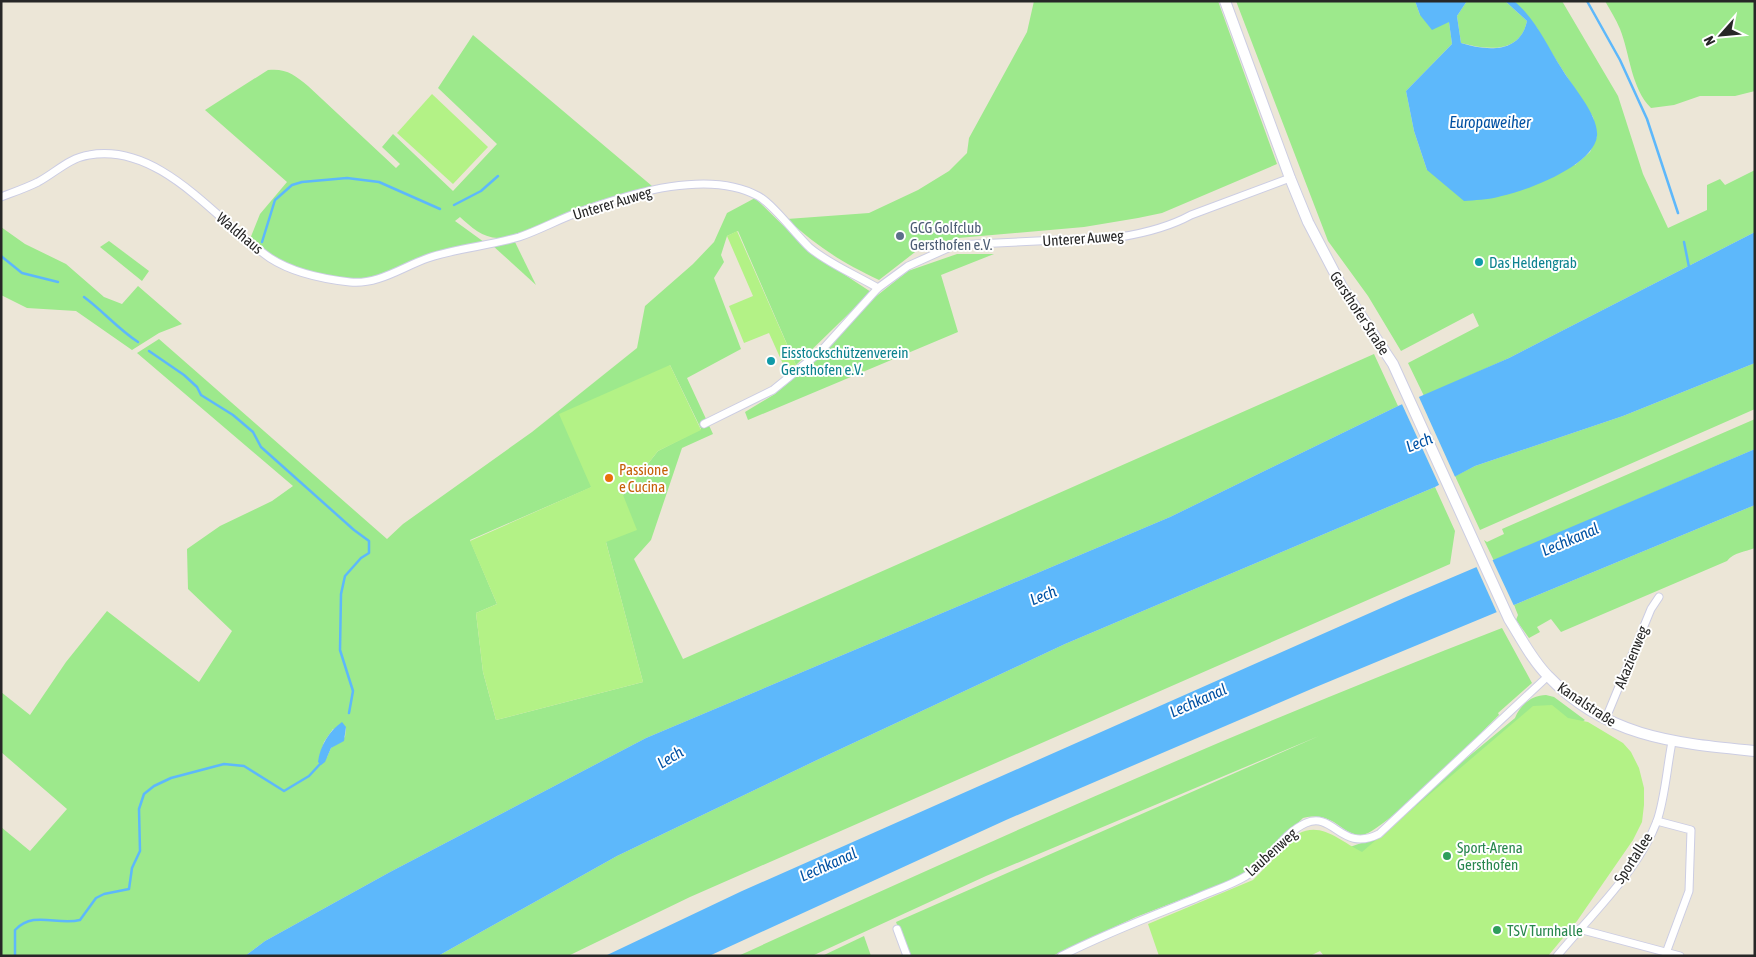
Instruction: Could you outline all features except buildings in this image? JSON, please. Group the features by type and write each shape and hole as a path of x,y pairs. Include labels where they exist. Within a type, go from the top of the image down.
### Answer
{"main road":[{"name":"Gersthofer Straße","path":"1225,1 1290,178 1322,252 1342,287 1375,333 1398,376 1509,619"},
{"name":"Kanalstraße","path":"1509,619 1526,647 1548,676 1582,704 1606,718 1648,737 1672,742 1755,752"}],"street":[{"name":"Waldhaus","path":"1,196 39,181 75,158 92,154 114,154 145,160 195,196 272,260 294,270 352,282 378,280 435,256 495,242"},
{"name":"Unterer Auweg","path":"704,424 773,390 820,352 878,288 908,266 955,246 1120,237 1140,234 1178,223 1191,215 1290,178"},
{"name":"Unterer Auweg","path":"495,242 521,236 581,211 649,190 719,183 759,196 812,249 878,288"},
{"name":"Akazienweg","path":"1606,718 1651,609 1659,597"},
{"name":"Laubenweg","path":"1061,956 1074,953 1245,877 1289,834 1307,822 1314,821 1328,824 1347,837 1358,840 1368,839 1379,834 1548,676"},
{"name":"Sportallee","path":"1557,956 1620,881 1640,852 1657,821 1672,742"},
{"path":"1657,821 1691,830 1688,891 1666,953"},
{"path":"898,929 907,956"},
{"path":"1579,929 1680,956"}],"green space":[{"path":"1034,1 1218,1 1277,164 1162,213 1084,227 958,238 919,249 879,280 830,253 787,219 869,213 918,190 949,171 967,153 969,138 1027,32"},
{"path":"1236,1 1415,1 1420,15 1449,22 1452,44 1406,91 1414,131 1427,170 1575,165 1590,152 1597,136 1593,117 1537,28 1514,1 1562,1 1618,96 1643,174 1668,228 1707,210 1707,185 1720,179 1725,185 1755,170 1755,232 1509,358 1424,396 1408,363 1479,326 1473,313 1401,351 1368,296 1328,241"},
{"path":"1467,1 1505,1 1527,21 1523,32 1510,44 1501,47 1481,47 1461,43 1457,16"},
{"path":"1605,1 1755,1 1755,91 1735,96 1700,96 1674,105 1651,108 1639,91 1620,29"},
{"path":"473,35 652,186 587,205 530,231 510,237 489,237 473,228 460,217 455,221 484,242 376,277 351,280 292,267 274,258 250,239 260,214 287,182 205,110 268,70 285,71 308,86 396,168 400,164 382,147 393,134 453,191 497,144 438,88"},
{"path":"432,94 488,147 453,184 397,133"},
{"path":"755,198 810,252 871,292 796,365 738,231 727,236 721,255 724,262 714,278 741,349 687,378 713,434 682,448 651,540 634,559 683,659 1374,354 1398,406 1170,517 646,738 390,872 265,941 245,956 1,956 1,827 30,851 67,809 1,752 1,692 30,715 66,662 107,611 199,682 232,631 188,589 187,549 220,526 272,501 293,486 137,353 159,339 387,539 403,524 532,432 637,348 645,306 693,264 714,242 727,213","holes":["670,365 701,429 658,451 623,495 606,542 643,682 496,720 483,672 476,613 497,604 470,540 592,487","346,727 345,737 331,748 327,757 319,758 324,742 333,729"]},
{"path":"1,227 25,244 66,264 104,297 122,304 138,286 182,324 159,333 132,350 76,311 27,308 1,295"},
{"path":"737,231 796,365 787,373 769,333 744,343 729,306 753,296 727,236"},
{"path":"109,241 149,271 142,281 100,247"},
{"path":"515,242 536,285 492,245"},
{"path":"957,254 994,254 941,275 958,332 748,420 745,412 775,394 821,356 874,298 908,271"},
{"path":"1755,363 1755,409 1480,530 1455,476 1475,466 1623,416"},
{"path":"670,365 701,430 658,451 623,495 637,530 606,542 643,682 496,720 483,672 476,613 497,604 470,541 591,487 559,414"},
{"path":"1755,419 1755,449 1494,561 1484,540 1487,542 1504,534 1502,529"},
{"path":"1435,487 1455,531 1450,564 690,897 568,956 438,956 617,856 817,760 1065,644"},
{"path":"1755,505 1755,548 1736,554 1727,561 1561,632 1551,619 1537,627 1540,632 1529,638 1516,620 1518,615 1514,605"},
{"path":"1502,628 1532,683 1498,713 1499,715 1431,782 1389,818 1373,830 1362,835 1348,832 1323,817 1303,818 1250,869 1237,878 1136,917 1052,956 909,956 896,922 1319,736 986,876 812,956 738,956 1117,786 1309,705"},
{"path":"1541,695 1554,697 1585,720 1369,856 1347,848 1367,841 1515,718 1527,702"},
{"path":"1552,705 1568,718 1588,722 1623,743 1631,752 1639,768 1644,788 1644,805 1642,822 1633,840 1577,921 1548,956 1324,956 1320,951 1310,956 1159,956 1148,924 1253,880 1298,834 1306,831 1323,831 1362,852 1533,706"},
{"path":"864,936 871,956 822,956"}],"water":[{"name":"Europaweiher","path":"1415,1 1467,1 1457,16 1461,43 1481,48 1491,48 1510,45 1523,32 1527,21 1505,1 1514,1 1529,16 1541,33 1594,119 1597,136 1593,147 1571,167 1524,190 1494,198 1464,201 1427,170 1414,131 1406,91 1452,44 1449,22 1432,30 1420,15"},
{"name":"Lech","path":"1755,232 1755,363 1623,416 1475,466 1435,487 1065,644 617,856 438,956 245,956 265,941 390,872 646,738 1170,517 1398,406 1509,358"},
{"name":"Lechkanal","path":"1755,449 1755,505 1316,687 1006,820 709,956 605,956 742,891 1406,597"},
{"path":"342,722 346,727 344,741 331,748 325,762 321,765 318,762 323,745 329,734"}],"pier":[{"path":"1418,395 1456,479 1440,487 1401,402"},
{"path":"1492,559 1515,608 1498,615 1476,566"}],"waterway":[{"path":"1587,1 1620,60 1647,119 1678,213"},
{"path":"454,205 481,191 498,176"},
{"path":"262,242 275,200 292,185 302,182 347,178 379,182 440,209"},
{"path":"1684,242 1689,267"},
{"path":"1,256 22,273 58,282"},
{"path":"84,297 138,342"},
{"path":"149,351 184,375 197,387 201,395 233,415 253,432 261,447 354,530 369,541 369,553 361,558 345,576 341,594 340,650 353,691 349,713"},
{"path":"15,956 15,930 22,924 38,920 80,920 96,898 104,894 129,889 132,868 140,851 139,809 144,794 154,786 171,778 224,764 244,766 284,791 309,776 322,762"}],"place":[{"name":"GCG Golfclub Gersthofen e.V.","path":"900,236"},
{"name":"Das Heldengrab","path":"1479,262"},
{"name":"Eisstockschützenverein Gersthofen e.V.","path":"771,361"},
{"name":"Passione e Cucina","path":"609,478"},
{"name":"Sport-Arena Gersthofen","path":"1447,856"},
{"name":"TSV Turnhalle","path":"1497,930"}]}
